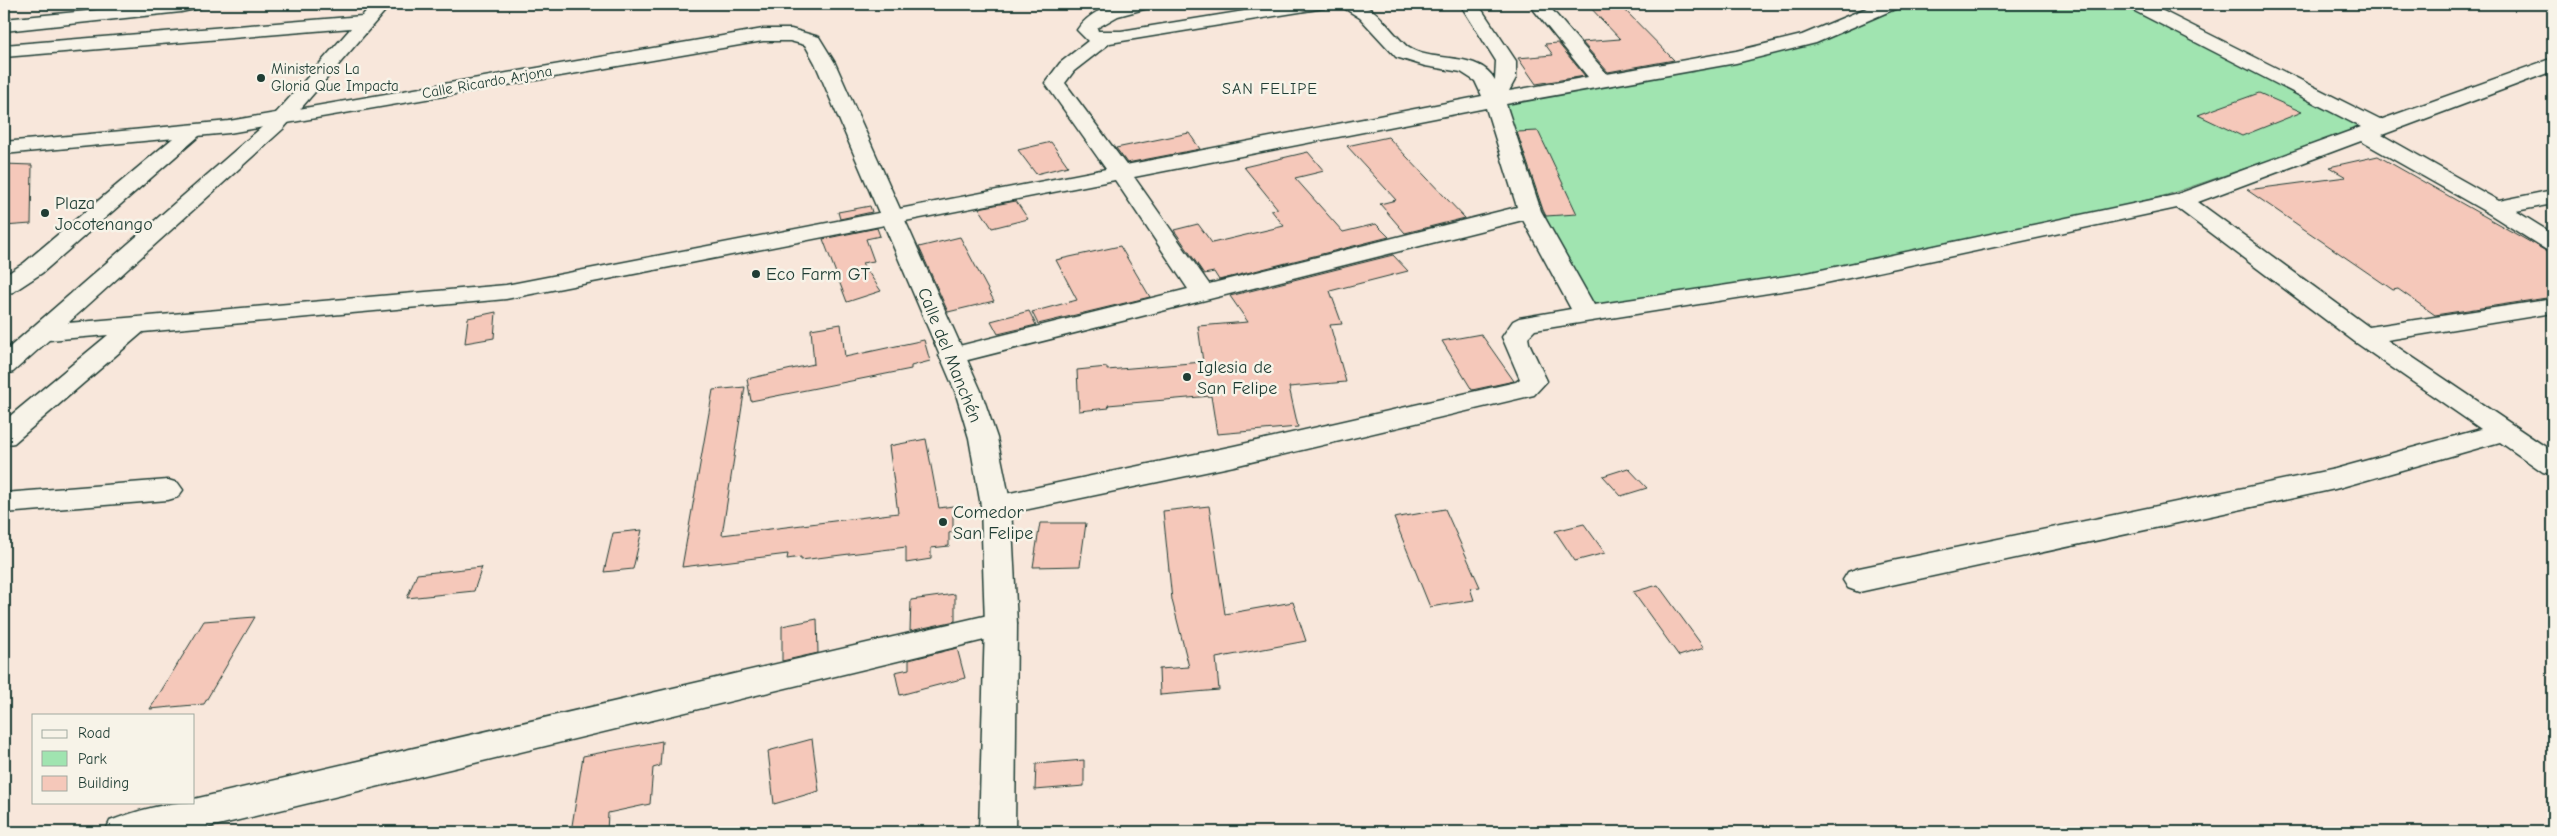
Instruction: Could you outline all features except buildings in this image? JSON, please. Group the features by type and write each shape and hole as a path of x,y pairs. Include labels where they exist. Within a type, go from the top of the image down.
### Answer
{"street":[{"path":"4,25 181,7 194,4"},
{"path":"4,366 284,117 382,4"},
{"path":"1142,4 1098,17 1089,24 1086,30 1093,37 1103,39 1318,4"},
{"path":"1350,4 1367,14 1399,50 1409,56 1457,64 1474,70 1484,78 1494,100 1530,211 1587,315"},
{"path":"1469,4 1506,61 1506,78 1494,100"},
{"path":"1538,4 1601,80"},
{"path":"42,333 506,292 1494,100 1736,57 1809,39 1891,4"},
{"path":"2135,4 2372,132 2401,153 2496,208 2553,244"},
{"path":"4,51 368,21"},
{"name":"Calle Ricardo Arjona","path":"4,148 192,132 763,35 791,35"},
{"name":"Calle del Manchén","path":"791,35 812,41 826,63 968,391 983,438 996,506 1001,624 997,832"},
{"path":"1103,39 1067,67 1055,83 1120,172 1203,293"},
{"path":"996,506 1234,456 1526,389 1534,381 1516,344 1515,336 1518,330 1535,321 1587,315 1807,280 2181,200 2372,132 2553,64"},
{"path":"4,287 33,268 192,132"},
{"path":"2496,208 2553,197"},
{"path":"2181,200 2364,336 2553,465"},
{"path":"952,356 1530,211"},
{"path":"2364,336 2553,306"},
{"path":"4,436 136,324"},
{"path":"1858,580 2335,478 2504,432"},
{"path":"4,503 168,490"},
{"path":"123,832 1001,624"}],"green space":[{"path":"1896,4 2120,4 2363,128 2167,195 2084,216 1863,265 1597,311 1573,280 1496,101 1717,63"}],"place":[{"name":"Ministerios La Gloria Que Impacta","path":"261,78"},
{"name":"Plaza Jocotenango","path":"45,213"},
{"name":"Eco Farm GT","path":"756,274"},
{"name":"Iglesia de San Felipe","path":"1187,377"},
{"name":"Comedor San Felipe","path":"943,522"}],"district":[{"name":"SAN FELIPE","path":"1270,88"}]}
